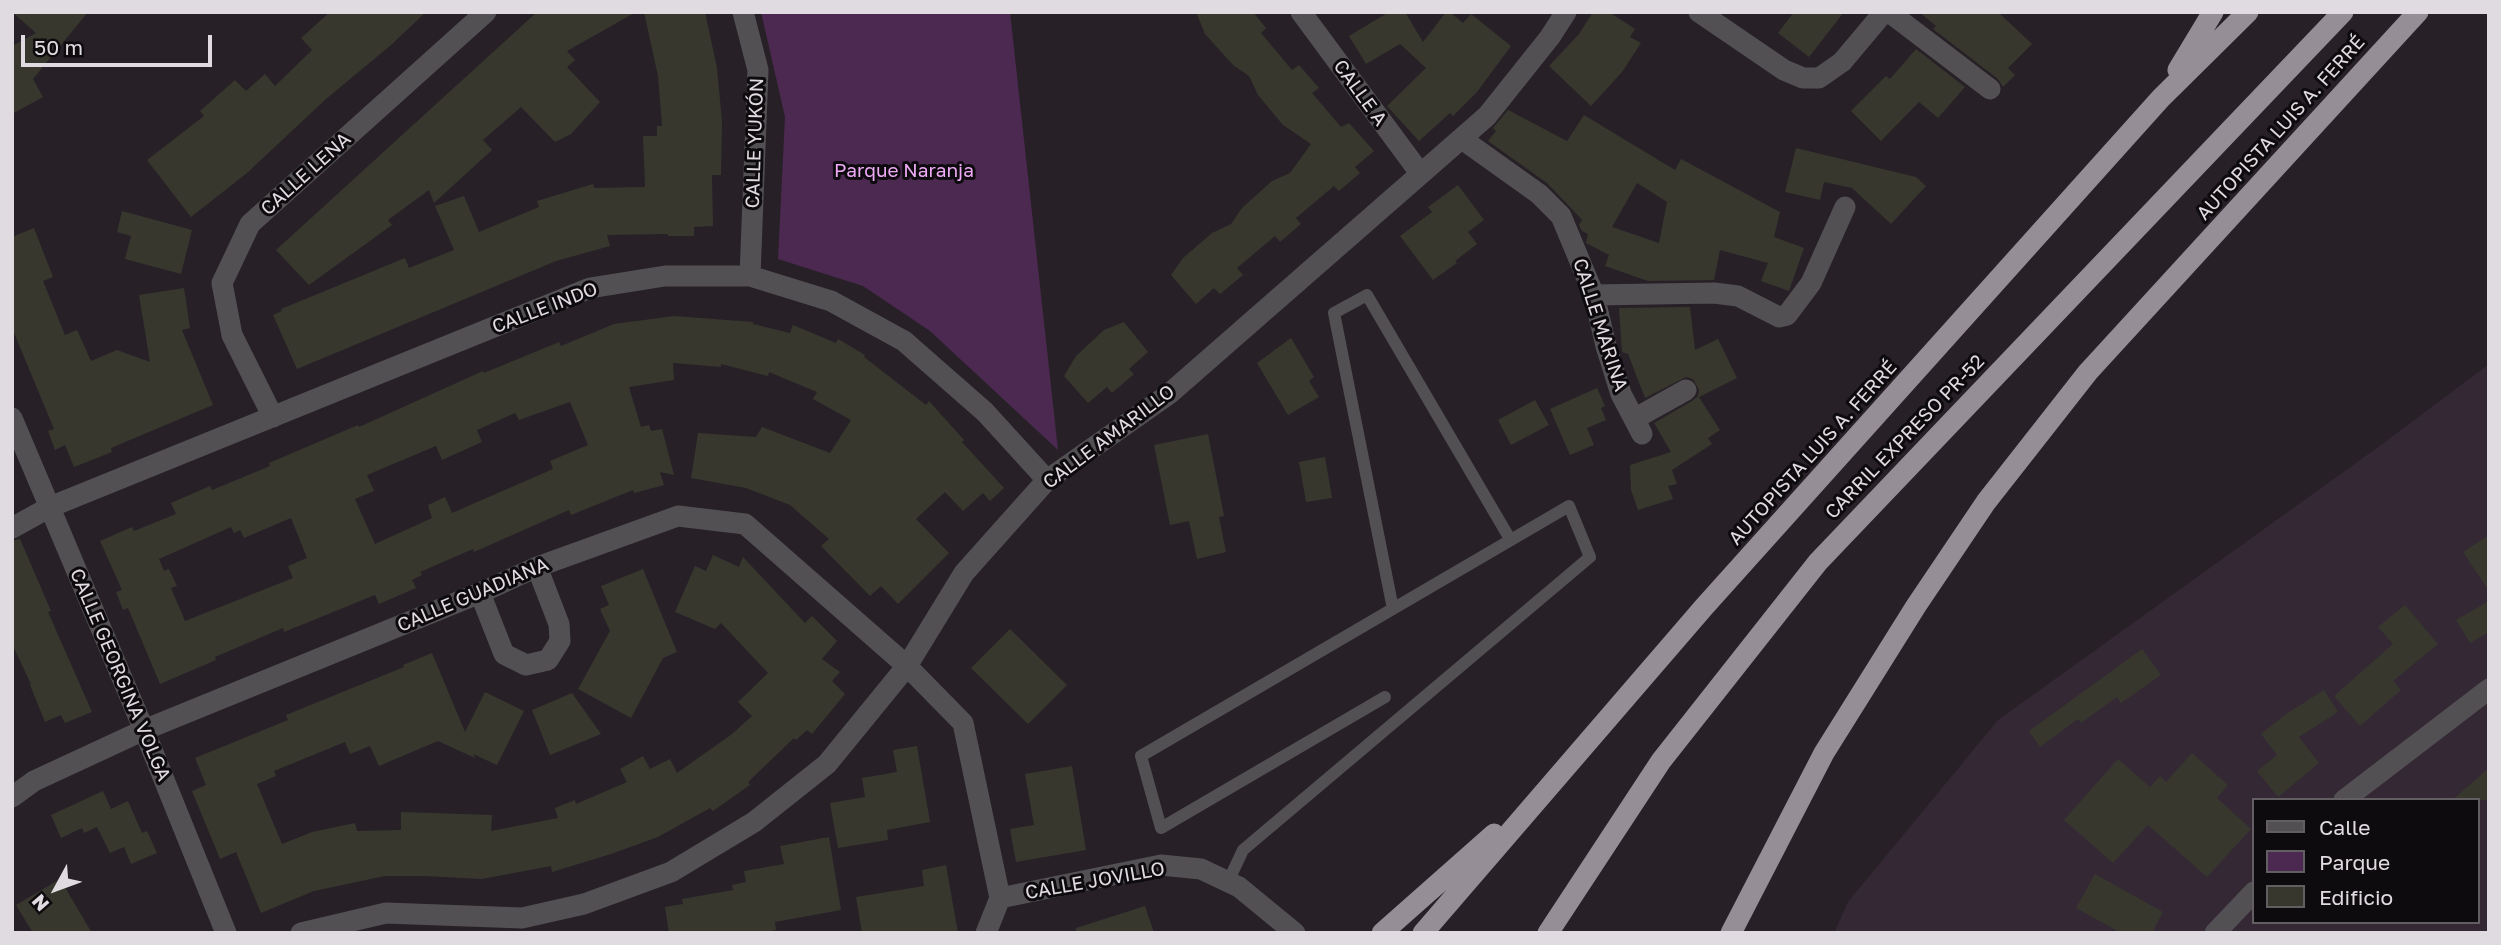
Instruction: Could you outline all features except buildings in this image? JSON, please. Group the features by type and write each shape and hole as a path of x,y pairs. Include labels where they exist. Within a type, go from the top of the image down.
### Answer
{"highway":[{"path":"2161,98 2213,12"},
{"name":"AUTOPISTA LUIS A. FERRÉ","path":"1423,933 1704,607 2161,98 2248,12"},
{"name":"CARRIL EXPRESO PR-52","path":"1548,933 1661,761 1818,562 2343,12"},
{"name":"AUTOPISTA LUIS A. FERRÉ","path":"1731,933 1824,753 1916,606 1986,502 2088,372 2417,14"},
{"path":"1382,933 1556,779"}],"street":[{"name":"CALLE LENA","path":"272,417 232,335 222,283 250,224 486,12"},
{"name":"CALLE YUKÓN","path":"743,12 758,70 750,276"},
{"name":"CALLE A","path":"1301,12 1420,173"},
{"name":"CALLE AMARILLO","path":"301,933 386,913 522,918 584,904 671,872 754,822 827,764 907,666 964,573 1047,480 1169,394 1462,139 1487,116 1550,37 1566,12"},
{"path":"1699,12 1784,70 1803,78 1819,78 1842,62 1887,12 1990,89"},
{"name":"CALLE MARINA","path":"1462,139 1539,194 1561,216 1594,295 1621,394 1638,426 1686,390"},
{"path":"1594,295 1714,293 1738,296 1779,317 1787,315 1811,283 1845,206"},
{"name":"CALLE INDO","path":"12,528 50,507 590,288 665,276 750,276 831,301 904,341 985,412 1047,480"},
{"name":"CALLE GEORGINA VOLGA","path":"12,418 144,730 226,933"},
{"name":"CALLE GUADIANA","path":"12,797 34,781 144,730 480,593 537,566 678,516 746,524 907,666"},
{"path":"480,593 504,654 526,665 548,660 560,641 559,624 537,566"},
{"path":"907,666 963,723 1000,898 986,933"},
{"path":"2347,798 2489,689"},
{"name":"CALLE JOVILLO","path":"1000,898 1161,865 1201,869 1239,887 1295,933"},
{"path":"2215,933 2252,894"}],"lane":[{"path":"1393,609 1334,313 1367,295 1510,539"},
{"path":"1227,882 1243,850 1590,557 1569,506 1141,756 1161,828 1385,697"}],"shaded area":[{"path":"2489,364 2489,933 1834,933 1848,902 1998,720 2381,445"}],"green space":[{"name":"Parque Naranja","path":"761,12 1010,12 1058,450 930,331 863,286 778,259 785,117"}]}
